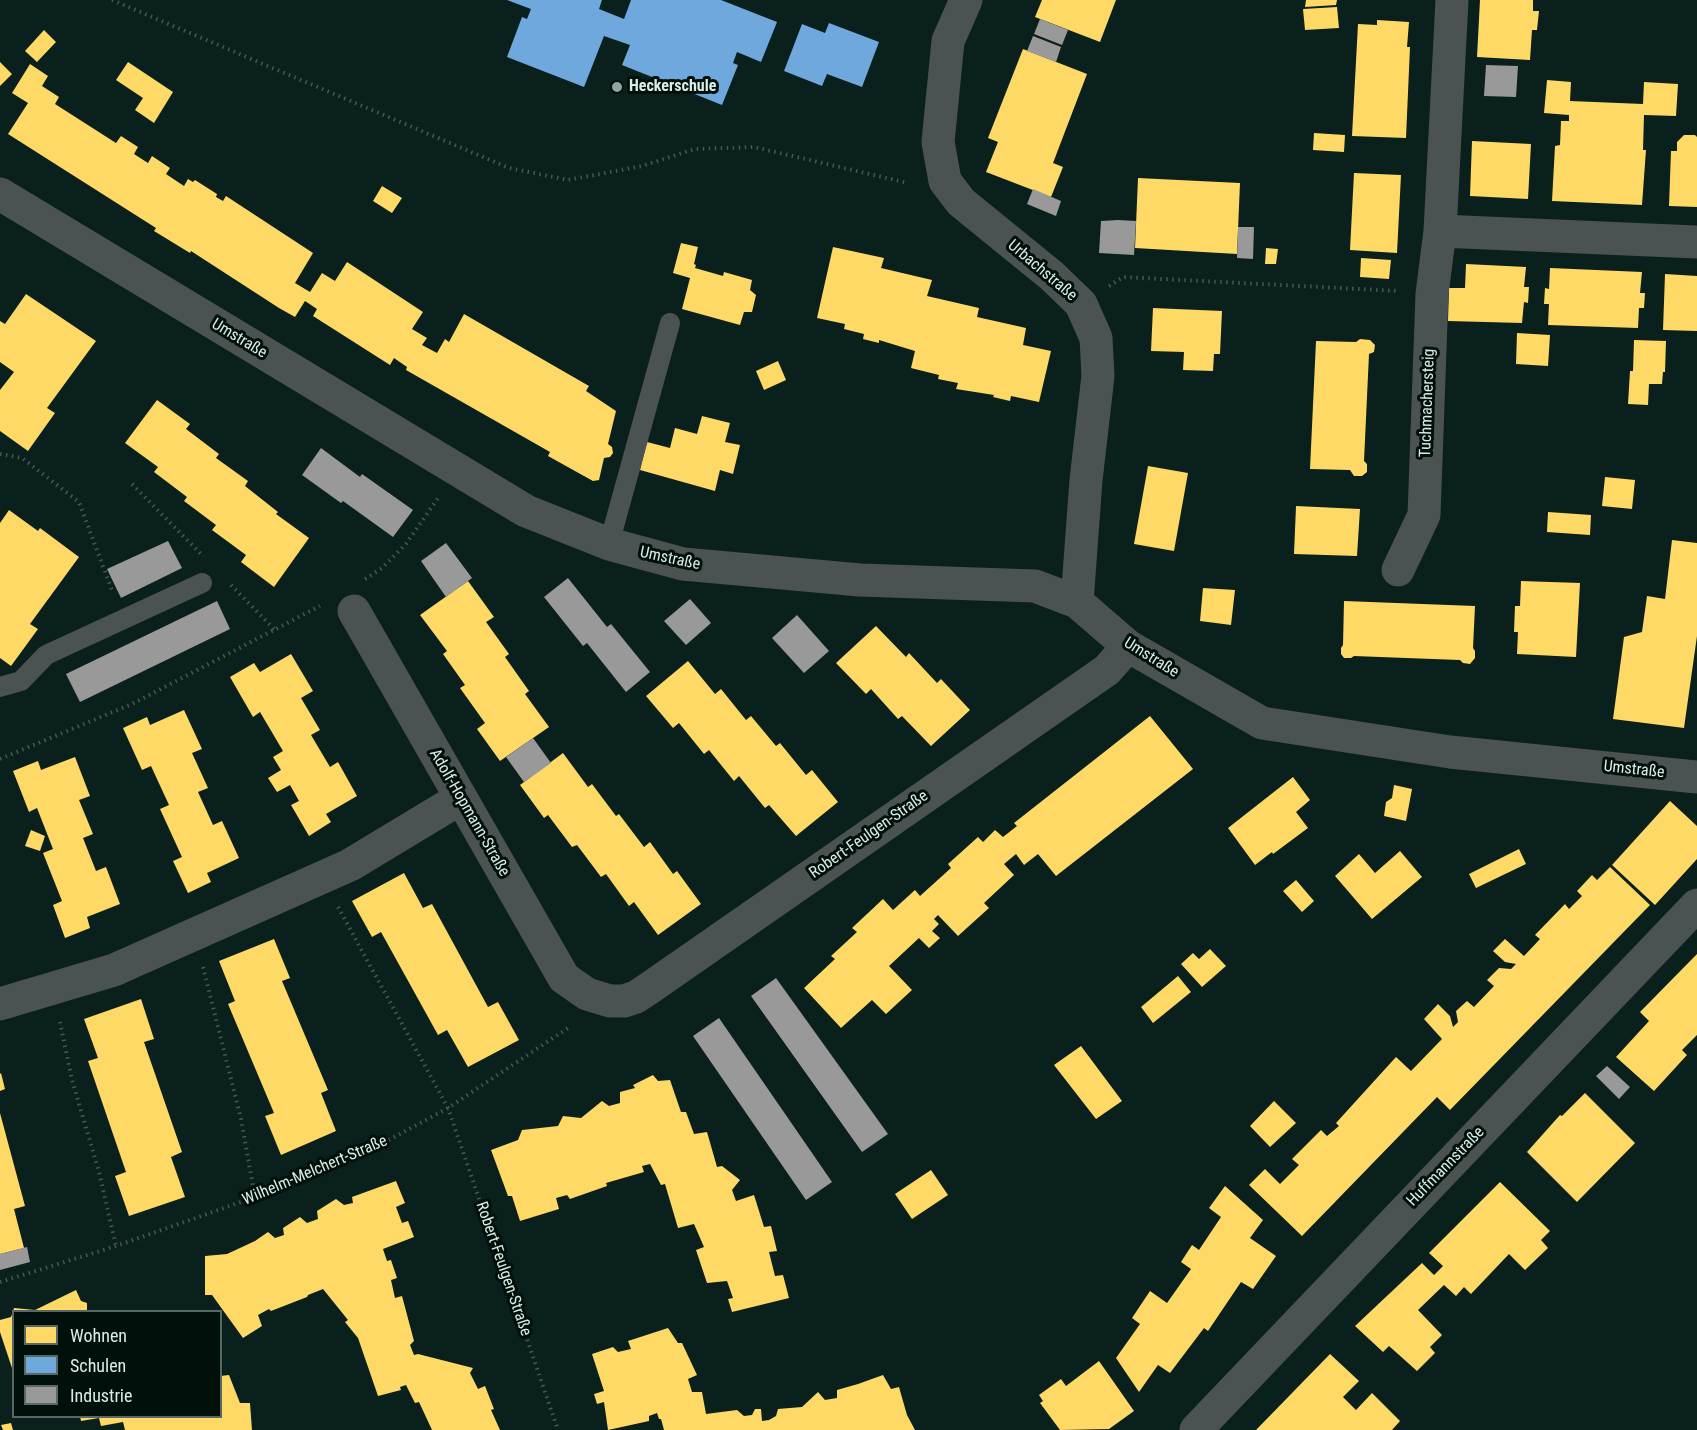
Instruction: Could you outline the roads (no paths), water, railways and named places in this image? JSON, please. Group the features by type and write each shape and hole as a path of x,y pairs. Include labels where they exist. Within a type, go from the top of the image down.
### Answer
{"street":[{"name":"Urbachstraße","path":"966,0 948,41 938,142 945,181 961,202 1052,276 1081,304 1096,338 1098,376 1086,480 1077,602"},
{"name":"Tuchmachersteig","path":"1398,570 1424,514 1432,294 1440,231 1452,0"},
{"name":"Umstraße","path":"0,194 526,511 609,544 683,564 860,580 1035,586 1077,602 1128,646 1262,723 1450,752 1697,777"},
{"path":"1440,231 1697,242"},
{"name":"Adolf-Hopmann-Straße","path":"341,606 461,798 564,978 587,994 599,999"},
{"name":"Robert-Feulgen-Straße","path":"599,999 624,1001 636,997 651,987 1107,670 1128,646"},
{"path":"0,1004 114,970 340,869 461,798"},
{"name":"Huffmannstraße","path":"1196,1430 1697,904"}],"lane":[{"path":"609,544 670,323"},
{"path":"0,687 21,681 46,655 202,583"}],"place":[{"name":"Heckerschule","path":"617,87"}]}
